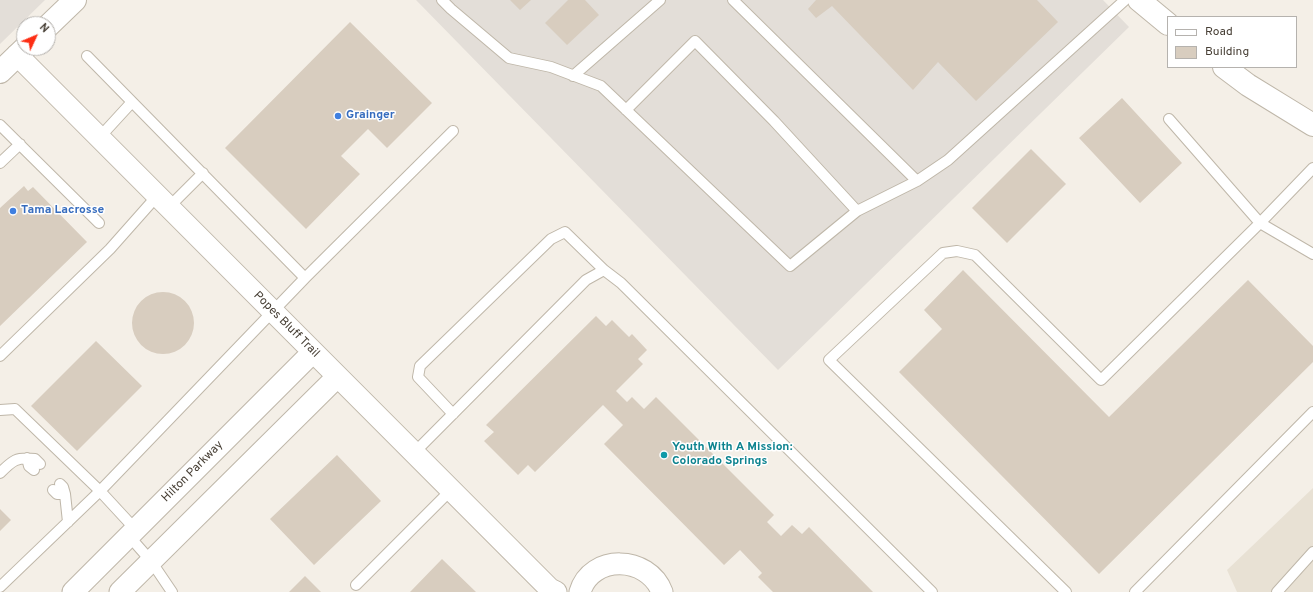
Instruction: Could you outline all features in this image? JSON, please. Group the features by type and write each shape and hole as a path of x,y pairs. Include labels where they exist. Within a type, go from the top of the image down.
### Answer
{"street":[{"path":"56,18 75,0"},
{"path":"1139,0 1167,23"},
{"path":"0,72 17,56"},
{"name":"Popes Bluff Trail","path":"25,56 99,138 550,589 556,592"},
{"path":"1225,68 1248,85 1313,125"},
{"name":"Hilton Parkway","path":"73,592 313,352"},
{"path":"120,592 337,377"},
{"path":"580,592 590,576 602,568 617,564 632,565 646,571 653,577 662,592"}],"lane":[{"path":"442,0 509,58 551,67 601,86 790,266 857,211 916,181 948,160 1125,0"},
{"path":"573,76 660,0"},
{"path":"733,0 916,181"},
{"path":"626,110 695,41 774,121 857,211"},
{"path":"87,56 305,278"},
{"path":"99,138 132,102"},
{"path":"1169,119 1260,222 1313,254"},
{"path":"0,125 100,223"},
{"path":"0,587 100,491 272,311 453,131"},
{"path":"0,164 20,144"},
{"path":"1066,592 829,360 943,253 958,251 975,255 1101,380 1313,168"},
{"path":"0,356 110,249 163,202 203,173"},
{"path":"453,414 418,377 420,366 551,238 565,232 604,270 627,288 932,592"},
{"path":"414,453 586,280 604,270"},
{"path":"0,410 15,409 100,491 132,533 172,592"},
{"path":"1135,592 1313,412"},
{"path":"0,473 13,460 27,458 35,459 37,467"},
{"path":"56,487 56,494 65,494 68,522"},
{"path":"356,585 451,490"},
{"path":"1277,592 1313,552"}],"shaded area":[{"path":"0,0 45,0 29,16 16,16 16,28 0,44"},
{"path":"416,0 1103,0 1129,27 778,370"},
{"path":"1313,488 1313,592 1237,592 1227,570"}],"building":[{"path":"510,0 531,0 520,10"},
{"path":"568,0 585,0 599,15 567,45 545,23"},
{"path":"816,0 1037,0 1058,22 976,101 938,62 913,90 832,6 816,18 808,9"},
{"name":"Grainger","path":"350,22 432,103 387,148 368,129 341,156 360,174 306,229 225,148"},
{"path":"1122,98 1182,163 1140,203 1079,138"},
{"path":"1031,149 1066,184 1007,243 972,208"},
{"path":"24,186 28,191 33,187 87,242 0,326 0,208"},
{"path":"963,270 1109,417 1248,280 1313,346 1313,362 1099,574 899,372 942,329 924,310"},
{"path":"163,292 175,294 185,301 192,311 194,323 192,335 185,345 175,352 163,354 151,352 141,345 134,335 132,323 134,311 141,301 151,294"},
{"name":"Youth With A Mission: Colorado Springs","path":"596,316 606,326 612,320 629,337 632,334 647,350 638,359 643,364 616,391 627,402 632,397 644,409 656,397 774,515 767,522 781,536 792,525 802,534 809,527 873,592 773,592 758,577 762,573 740,550 724,565 604,444 623,425 603,405 535,472 528,465 518,475 484,441 494,432 486,425"},
{"path":"96,341 142,386 77,451 31,406"},
{"path":"337,455 381,501 314,565 270,519"},
{"path":"0,509 11,520 0,531"},
{"path":"442,559 476,592 410,592"},
{"path":"305,576 321,592 289,592"}],"place":[{"name":"Grainger","path":"338,116"},
{"name":"Tama Lacrosse","path":"13,211"},
{"name":"Youth With A Mission: Colorado Springs","path":"664,455"}]}
